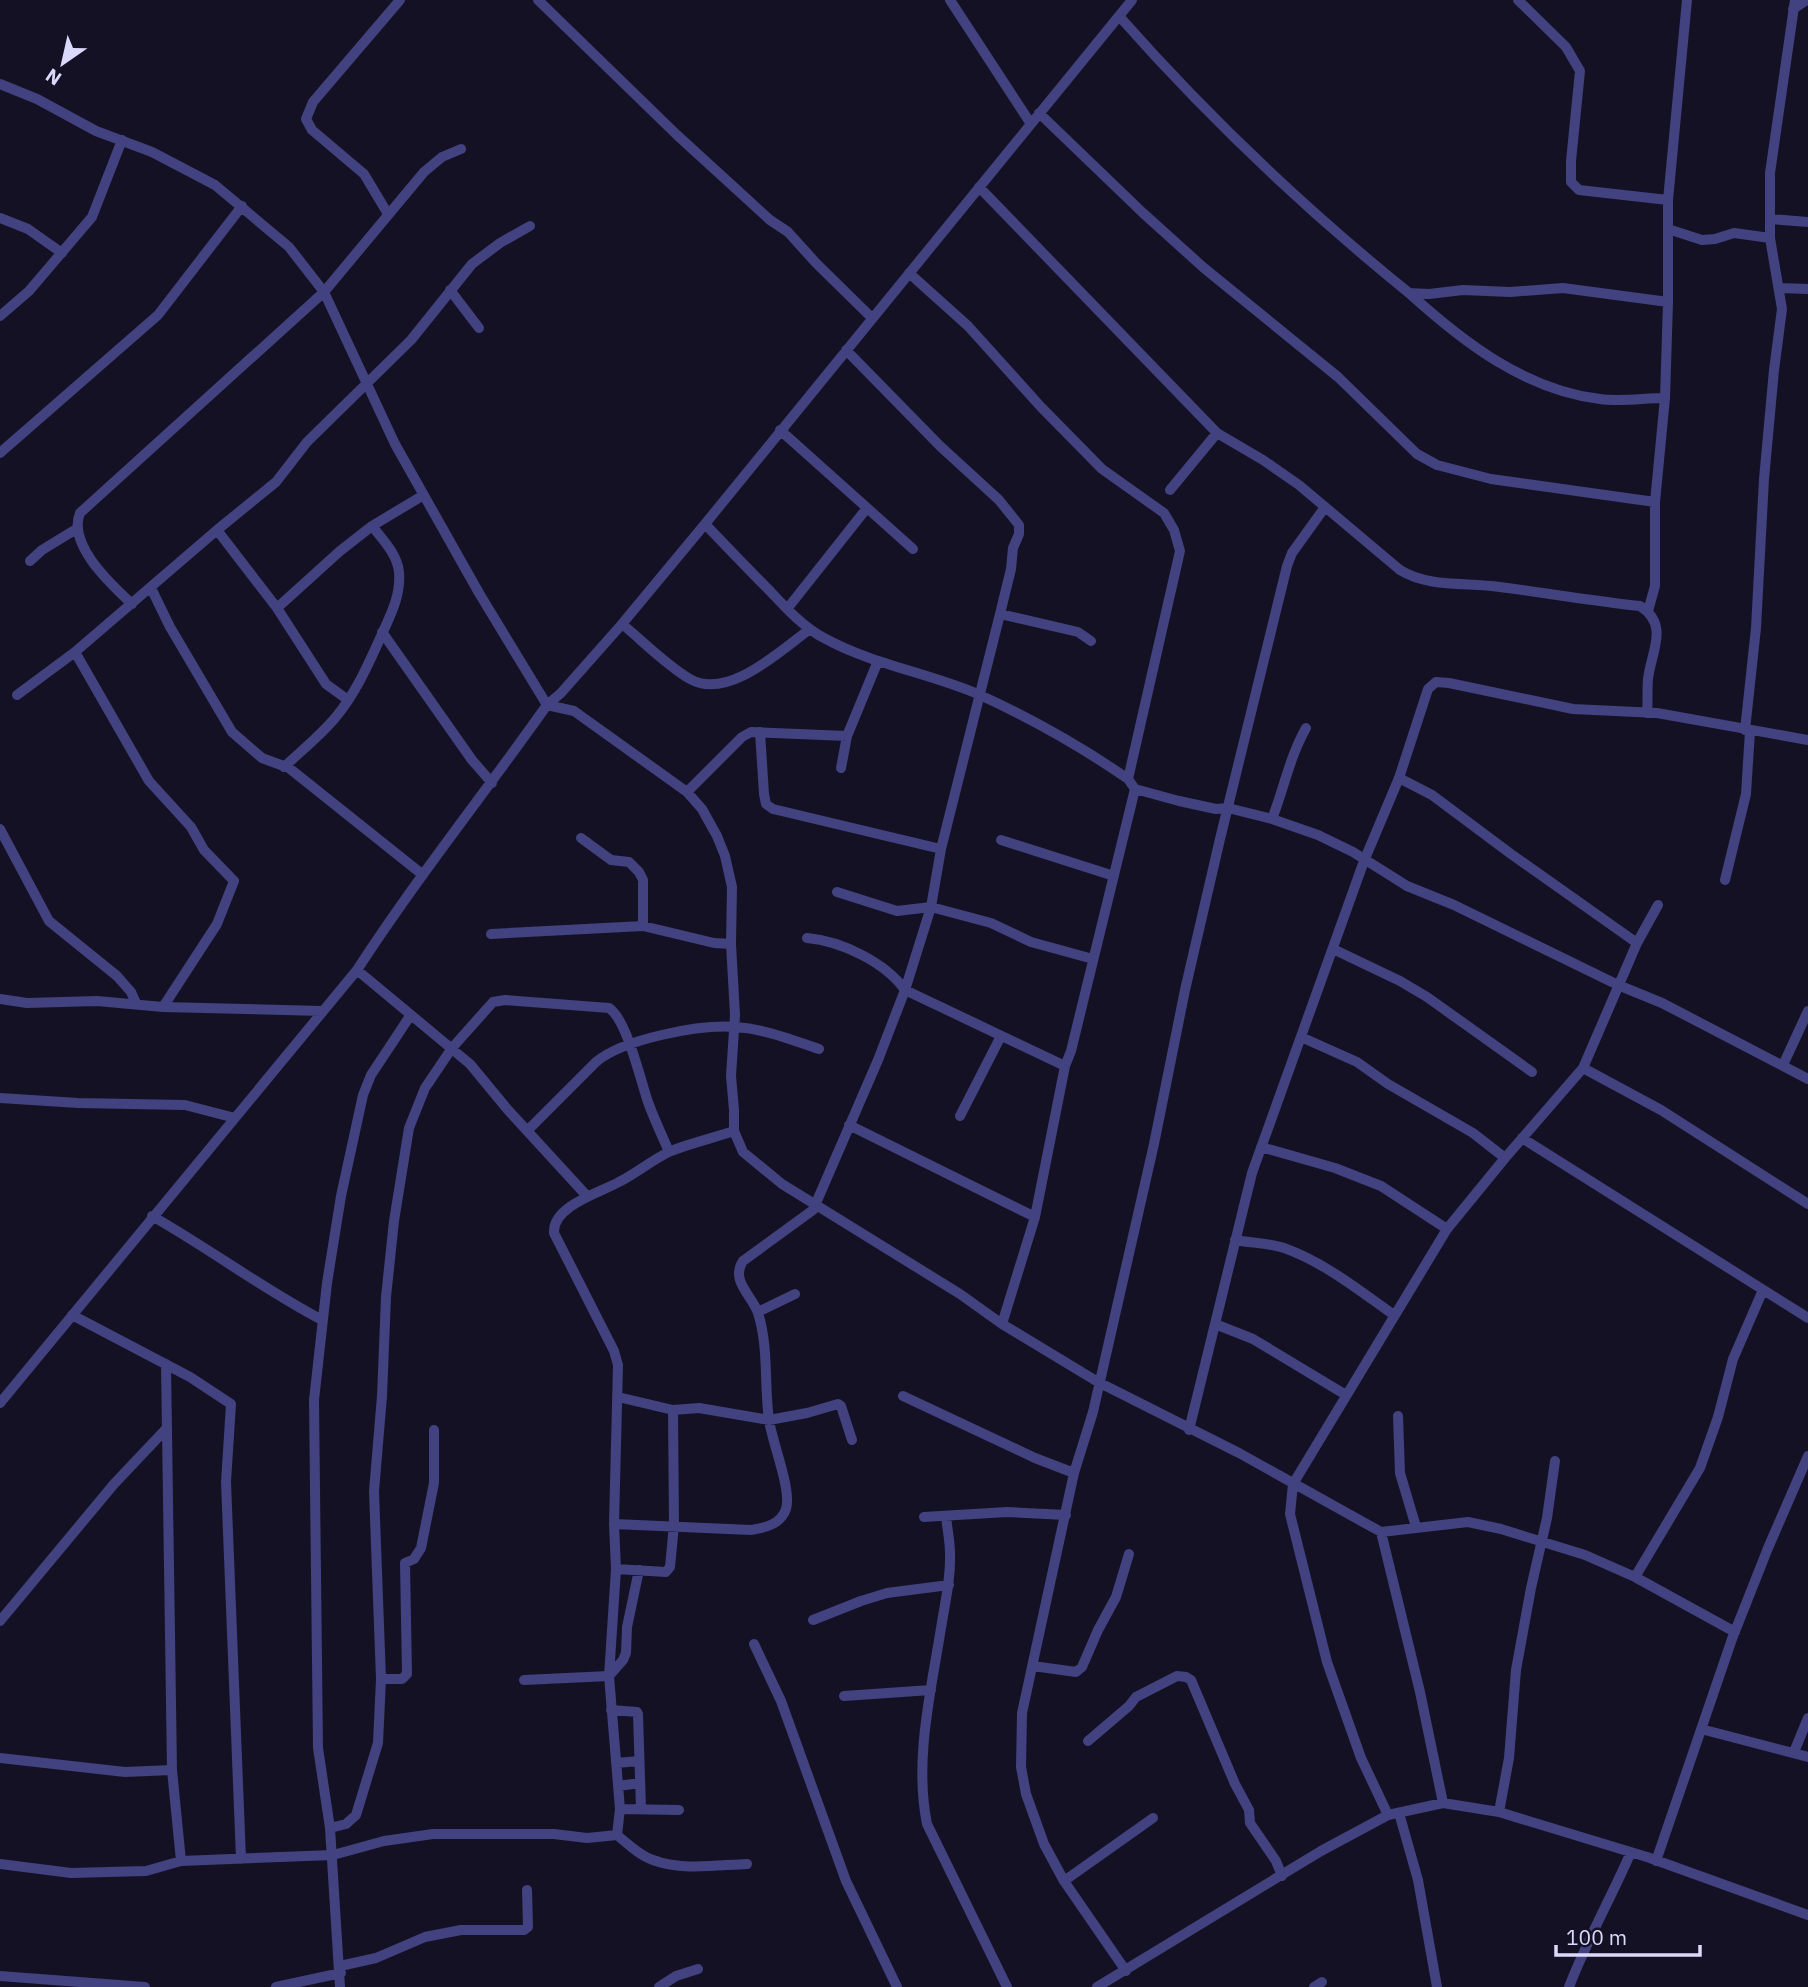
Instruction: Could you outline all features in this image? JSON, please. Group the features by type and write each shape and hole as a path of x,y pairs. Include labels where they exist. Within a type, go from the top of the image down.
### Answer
{"street":[{"path":"388,214 364,174 312,130 306,119 313,102 400,0"},
{"path":"538,0 677,135 770,220 788,233 872,318"},
{"path":"950,0 1031,124"},
{"path":"0,1403 357,970 398,907 547,705 561,693 622,624 705,524 1132,0"},
{"path":"1518,0 1566,47 1580,71 1571,182 1579,190 1668,200"},
{"path":"1648,611 1655,586 1655,502 1665,398 1668,200 1687,0"},
{"path":"1725,880 1742,816 1764,479 1782,309 1770,237 1770,173 1794,5 1807,0"},
{"path":"1119,16 1174,78 1249,154 1452,331 1526,377 1553,389 1604,400 1665,398"},
{"path":"0,84 37,99 96,131 152,152 215,185 289,247 324,292 395,444 422,495 547,705 575,711 687,792 702,809 724,856 732,887 734,1026 731,1076 734,1131 743,1152 782,1184 815,1206 1098,1382 1239,1453 1381,1532 1468,1522 1542,1541 1635,1577 1735,1632"},
{"path":"1039,113 1204,268 1338,377 1417,454 1437,465 1491,479 1655,502"},
{"path":"0,316 29,291 92,217 122,141"},
{"path":"132,604 95,568 78,528 80,513 324,292 433,164 461,149"},
{"path":"979,187 1217,433 1290,478 1346,522 1384,559 1411,578 1430,582 1498,586 1640,606 1648,611 1657,630 1648,678 1647,713"},
{"path":"0,453 158,315 242,206"},
{"path":"0,218 28,229 62,253"},
{"path":"1770,219 1808,222"},
{"path":"17,695 75,652 276,482 307,442 411,340 472,264 500,243 530,226"},
{"path":"1668,229 1702,240 1734,233 1770,237"},
{"path":"909,273 968,326 1041,407 1102,469 1164,513 1174,530 1180,551 1114,876 1065,1066 1035,1217 1002,1324"},
{"path":"1409,293 1429,294 1463,290 1510,292 1563,288 1668,302"},
{"path":"1780,288 1808,289"},
{"path":"450,290 479,328"},
{"path":"614,1524 751,1530 765,1528 781,1519 786,1508 787,1499 769,1420 764,1336 758,1312 739,1280 738,1269 743,1261 815,1206 905,990 930,907 941,849 981,696 1011,569 1013,548 1019,534 1019,525 999,500 940,446 846,350"},
{"path":"780,430 913,549"},
{"path":"1170,491 1217,433"},
{"path":"277,608 372,526 422,495"},
{"path":"1126,1971 1064,1881 1044,1844 1026,1794 1021,1767 1022,1713 1074,1473 1093,1412 1154,1144 1185,990 1287,566 1292,553 1325,508"},
{"path":"788,609 867,509"},
{"path":"705,524 788,609 824,638 878,661 981,696 1028,718 1053,735 1090,753 1132,784 1179,801 1216,809 1228,808 1272,819 1318,835 1353,852 1407,886 1454,905 1618,985 1662,1003 1808,1079"},
{"path":"284,766 334,720 348,700 371,661 398,593 399,572 392,552 372,526"},
{"path":"30,561 41,550 78,528"},
{"path":"217,530 277,608 326,684 348,700"},
{"path":"150,588 232,732 262,758 284,766 368,829 423,875"},
{"path":"1000,614 1078,632 1091,641"},
{"path":"622,624 692,680 704,684 722,684 739,677 810,629"},
{"path":"382,632 472,760 492,783"},
{"path":"75,652 149,781 191,827 204,850 234,881 232,892 217,924 163,1007"},
{"path":"841,768 846,736 878,661"},
{"path":"1189,1430 1252,1173 1364,861 1399,778 1428,689 1436,682 1449,683 1507,696 1536,699 1573,709 1647,713 1808,740"},
{"path":"1272,819 1289,764 1306,728"},
{"path":"687,792 742,737 751,732 846,736"},
{"path":"760,732 764,794 766,804 773,809 941,849"},
{"path":"1399,778 1432,795 1637,943"},
{"path":"0,829 50,921 117,976 131,992 136,1003"},
{"path":"581,838 611,860 629,862 639,872 643,880 643,926"},
{"path":"1001,840 1114,876"},
{"path":"837,892 897,911 930,907 991,923 1031,942 1093,959"},
{"path":"1437,1987 1418,1880 1394,1814 1361,1758 1327,1662 1290,1514 1290,1498 1293,1484 1447,1229 1583,1068 1637,943 1658,905"},
{"path":"491,934 643,926 714,943 731,944"},
{"path":"807,938 830,942 854,951 889,973 905,990 1065,1066"},
{"path":"1333,949 1409,986 1532,1072"},
{"path":"357,970 470,1064 586,1195"},
{"path":"0,999 27,1003 97,1001 163,1007 323,1011"},
{"path":"330,1828 346,1824 356,1815 378,1743 382,1679 374,1491 382,1396 386,1297 394,1221 409,1128 425,1088 452,1048 493,1002 499,1000 609,1007 616,1013 669,1152"},
{"path":"1783,1065 1808,1011"},
{"path":"340,1987 333,1855 317,1748 314,1400 322,1320 341,1196 363,1095 371,1075 410,1016"},
{"path":"527,1131 605,1054 628,1043 675,1033 734,1026 771,1033 819,1049"},
{"path":"960,1116 1001,1036"},
{"path":"1301,1037 1357,1062 1388,1084 1473,1133 1505,1158"},
{"path":"1583,1068 1661,1110 1808,1204"},
{"path":"0,1098 185,1105 235,1118"},
{"path":"849,1125 1035,1217"},
{"path":"617,1835 620,1809 609,1676 616,1569 614,1524 618,1365 614,1350 554,1233 554,1226 558,1219 586,1195 617,1184 669,1152 734,1131"},
{"path":"1522,1138 1808,1318"},
{"path":"1261,1147 1361,1177 1392,1193 1447,1229"},
{"path":"152,1216 279,1298 322,1320"},
{"path":"1235,1240 1283,1248 1314,1262 1394,1315"},
{"path":"1635,1577 1700,1468 1715,1427 1733,1359 1763,1290"},
{"path":"758,1312 794,1294"},
{"path":"72,1315 166,1364 231,1404 226,1482 241,1859"},
{"path":"1215,1324 1253,1339 1346,1395"},
{"path":"166,1364 172,1770 181,1861"},
{"path":"903,1396 1035,1458 1074,1473"},
{"path":"618,1397 673,1410 699,1408 769,1420 787,1418 838,1404 852,1440"},
{"path":"616,1569 666,1572 670,1567 674,1525 673,1410"},
{"path":"1398,1416 1400,1473 1416,1527"},
{"path":"0,1621 114,1484 166,1429"},
{"path":"382,1679 402,1679 407,1674 405,1563 414,1559 421,1548 434,1483 434,1430"},
{"path":"1656,1861 1735,1632 1808,1456"},
{"path":"1499,1812 1509,1758 1516,1670 1555,1461"},
{"path":"924,1517 1007,1512 1066,1515"},
{"path":"946,1516 950,1553 948,1585 931,1690 921,1796 927,1824 1007,1987"},
{"path":"1381,1532 1420,1692 1443,1803"},
{"path":"1033,1666 1076,1672 1082,1667 1116,1597 1129,1554"},
{"path":"524,1679 609,1676 623,1660 639,1570"},
{"path":"813,1620 887,1593 948,1585"},
{"path":"613,1628 627,1627"},
{"path":"754,1644 781,1701 846,1881 897,1987"},
{"path":"1088,1741 1136,1697 1177,1676 1191,1680 1235,1784 1249,1810 1250,1823 1276,1861 1282,1876"},
{"path":"844,1696 931,1690"},
{"path":"611,1710 637,1712 639,1718 641,1809"},
{"path":"1794,1752 1808,1717"},
{"path":"1701,1730 1808,1757"},
{"path":"0,1758 125,1772 172,1770"},
{"path":"616,1763 639,1761"},
{"path":"618,1786 640,1783"},
{"path":"1097,1987 1321,1851 1394,1814 1443,1803 1499,1812 1631,1852 1808,1915"},
{"path":"620,1809 679,1810"},
{"path":"1064,1881 1153,1818"},
{"path":"0,1864 71,1872 146,1871 181,1861 333,1855 384,1841 433,1834 554,1834 587,1838 617,1835 646,1857 667,1863 703,1866 747,1864"},
{"path":"1569,1987 1584,1948 1631,1852"},
{"path":"276,1987 376,1958 425,1937 461,1930 524,1930 528,1927 527,1890"},
{"path":"660,1987 676,1976 698,1969"},
{"path":"0,1976 145,1987"}]}
